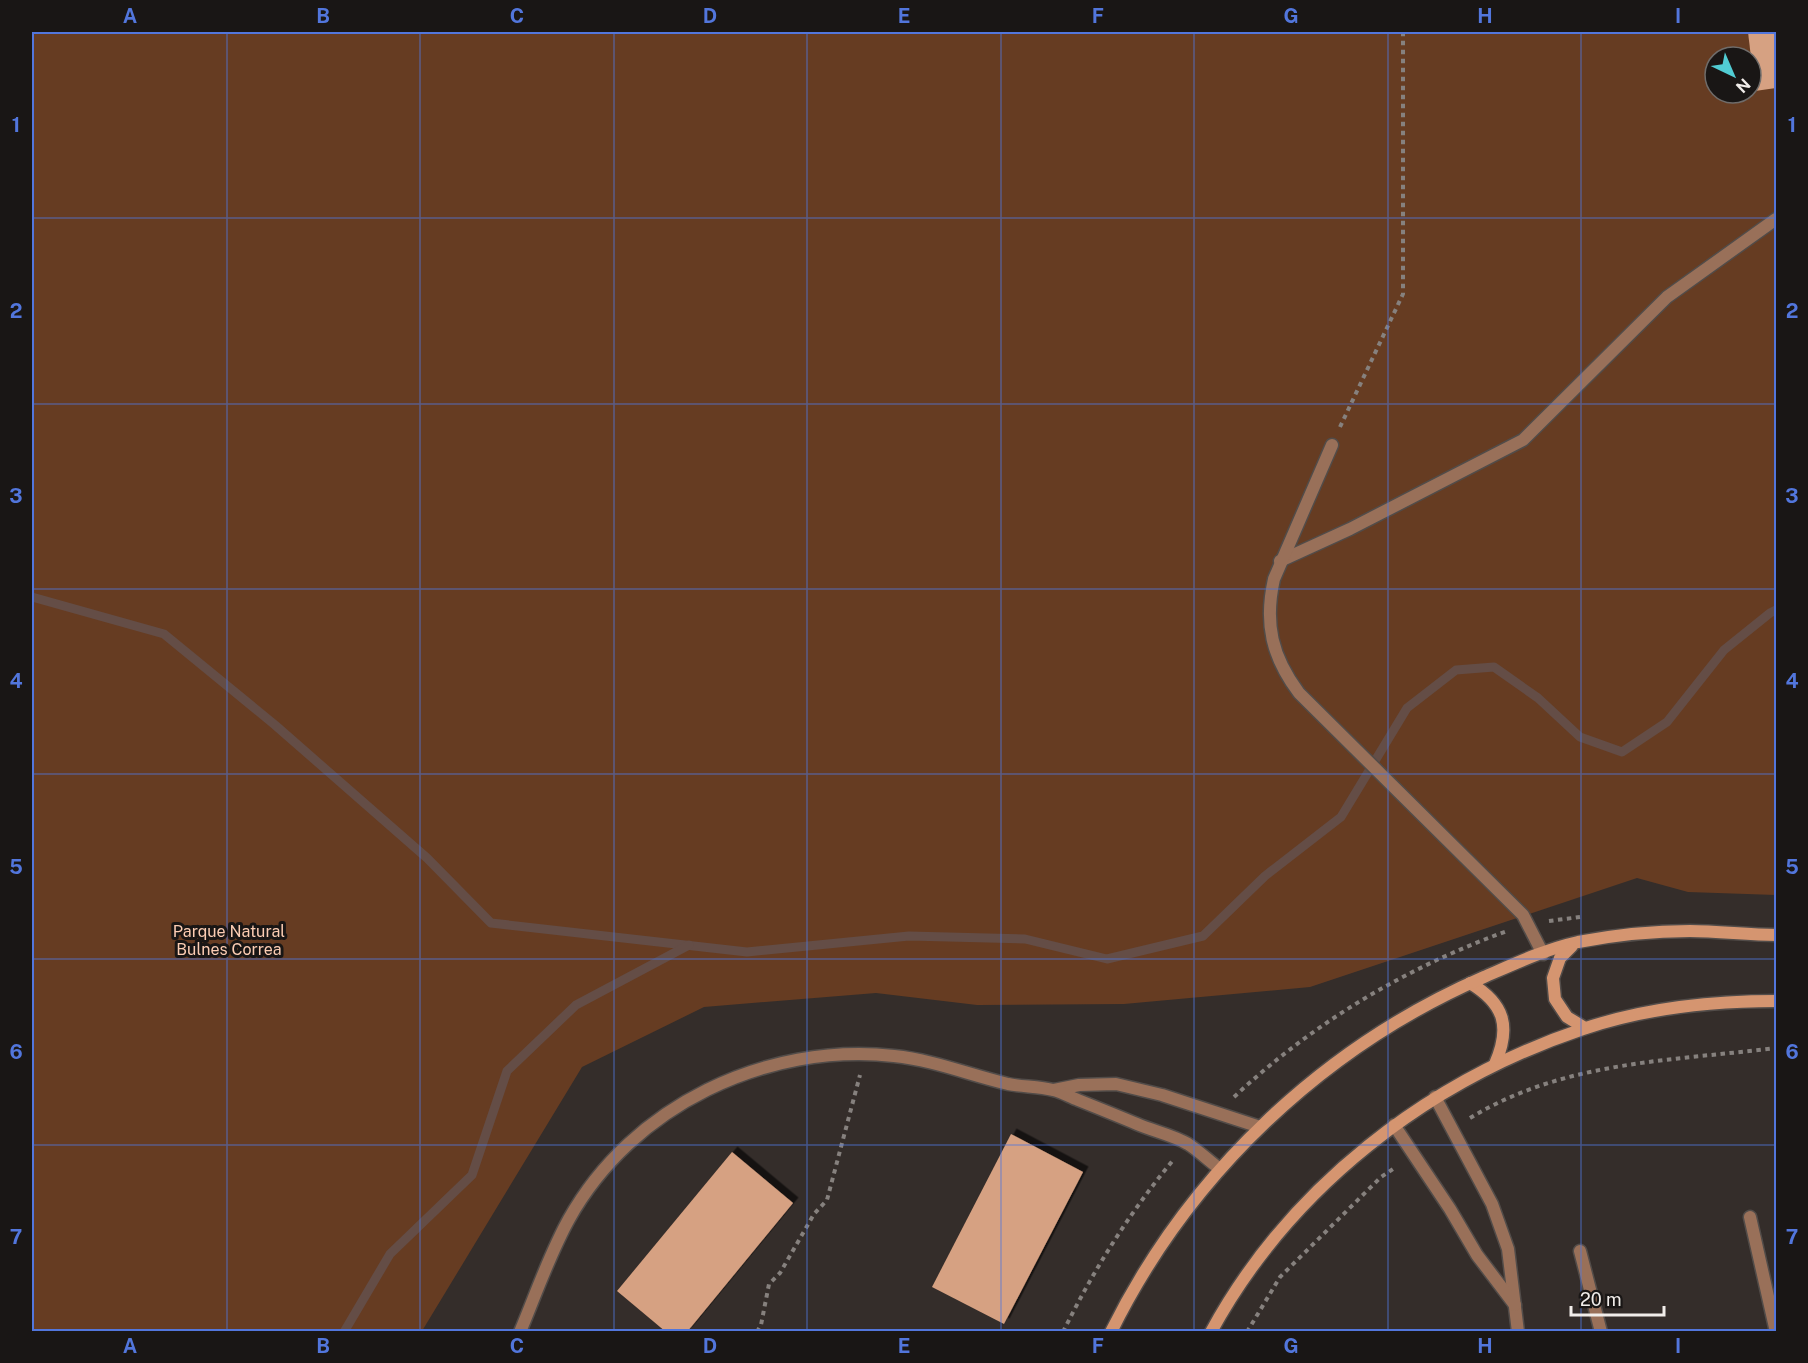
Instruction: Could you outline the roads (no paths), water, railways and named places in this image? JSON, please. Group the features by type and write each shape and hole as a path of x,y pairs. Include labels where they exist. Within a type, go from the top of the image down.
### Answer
{"street":[{"path":"1280,561 1350,529 1523,440 1667,297 1776,219"},
{"path":"1332,445 1280,561 1269,598 1269,618 1278,658 1287,677 1299,693 1523,915 1543,954"},
{"path":"1111,1332 1151,1260 1184,1213 1220,1169 1260,1127 1298,1092 1339,1061 1425,1005 1470,983 1575,943 1653,932 1692,931 1776,935"},
{"path":"1575,943 1560,958 1553,978 1555,999 1567,1017 1585,1028"},
{"path":"1470,983 1487,993 1498,1009 1504,1027 1503,1046 1495,1064"},
{"path":"1211,1332 1246,1276 1278,1233 1314,1194 1352,1158 1394,1125 1436,1097 1495,1064 1585,1028 1635,1015 1687,1006 1738,1001 1776,1001"},
{"path":"520,1332 569,1218 613,1159 642,1132 706,1089 742,1074 779,1063 818,1056 866,1054 895,1056 933,1063 1009,1084 1054,1090 1187,1144 1220,1169"},
{"path":"1054,1090 1079,1085 1116,1084 1162,1095 1260,1127"},
{"path":"1436,1097 1492,1204 1508,1249 1518,1332"},
{"path":"1394,1125 1450,1209 1477,1255 1515,1306"},
{"path":"1750,1217 1776,1332"},
{"path":"1580,1251 1601,1332"}],"waterway":[{"path":"32,597 164,634 275,725 427,858 491,923 747,952 909,936 1025,939 1107,959 1203,936 1265,876 1341,817 1407,708 1456,670 1494,667 1538,698 1580,737 1622,752 1667,722 1724,650 1776,610"},
{"path":"344,1332 390,1254 472,1175 507,1071 576,1005 689,945"}],"park label":[{"name":"Parque Natural Bulnes Correa","path":"229,940"}]}
